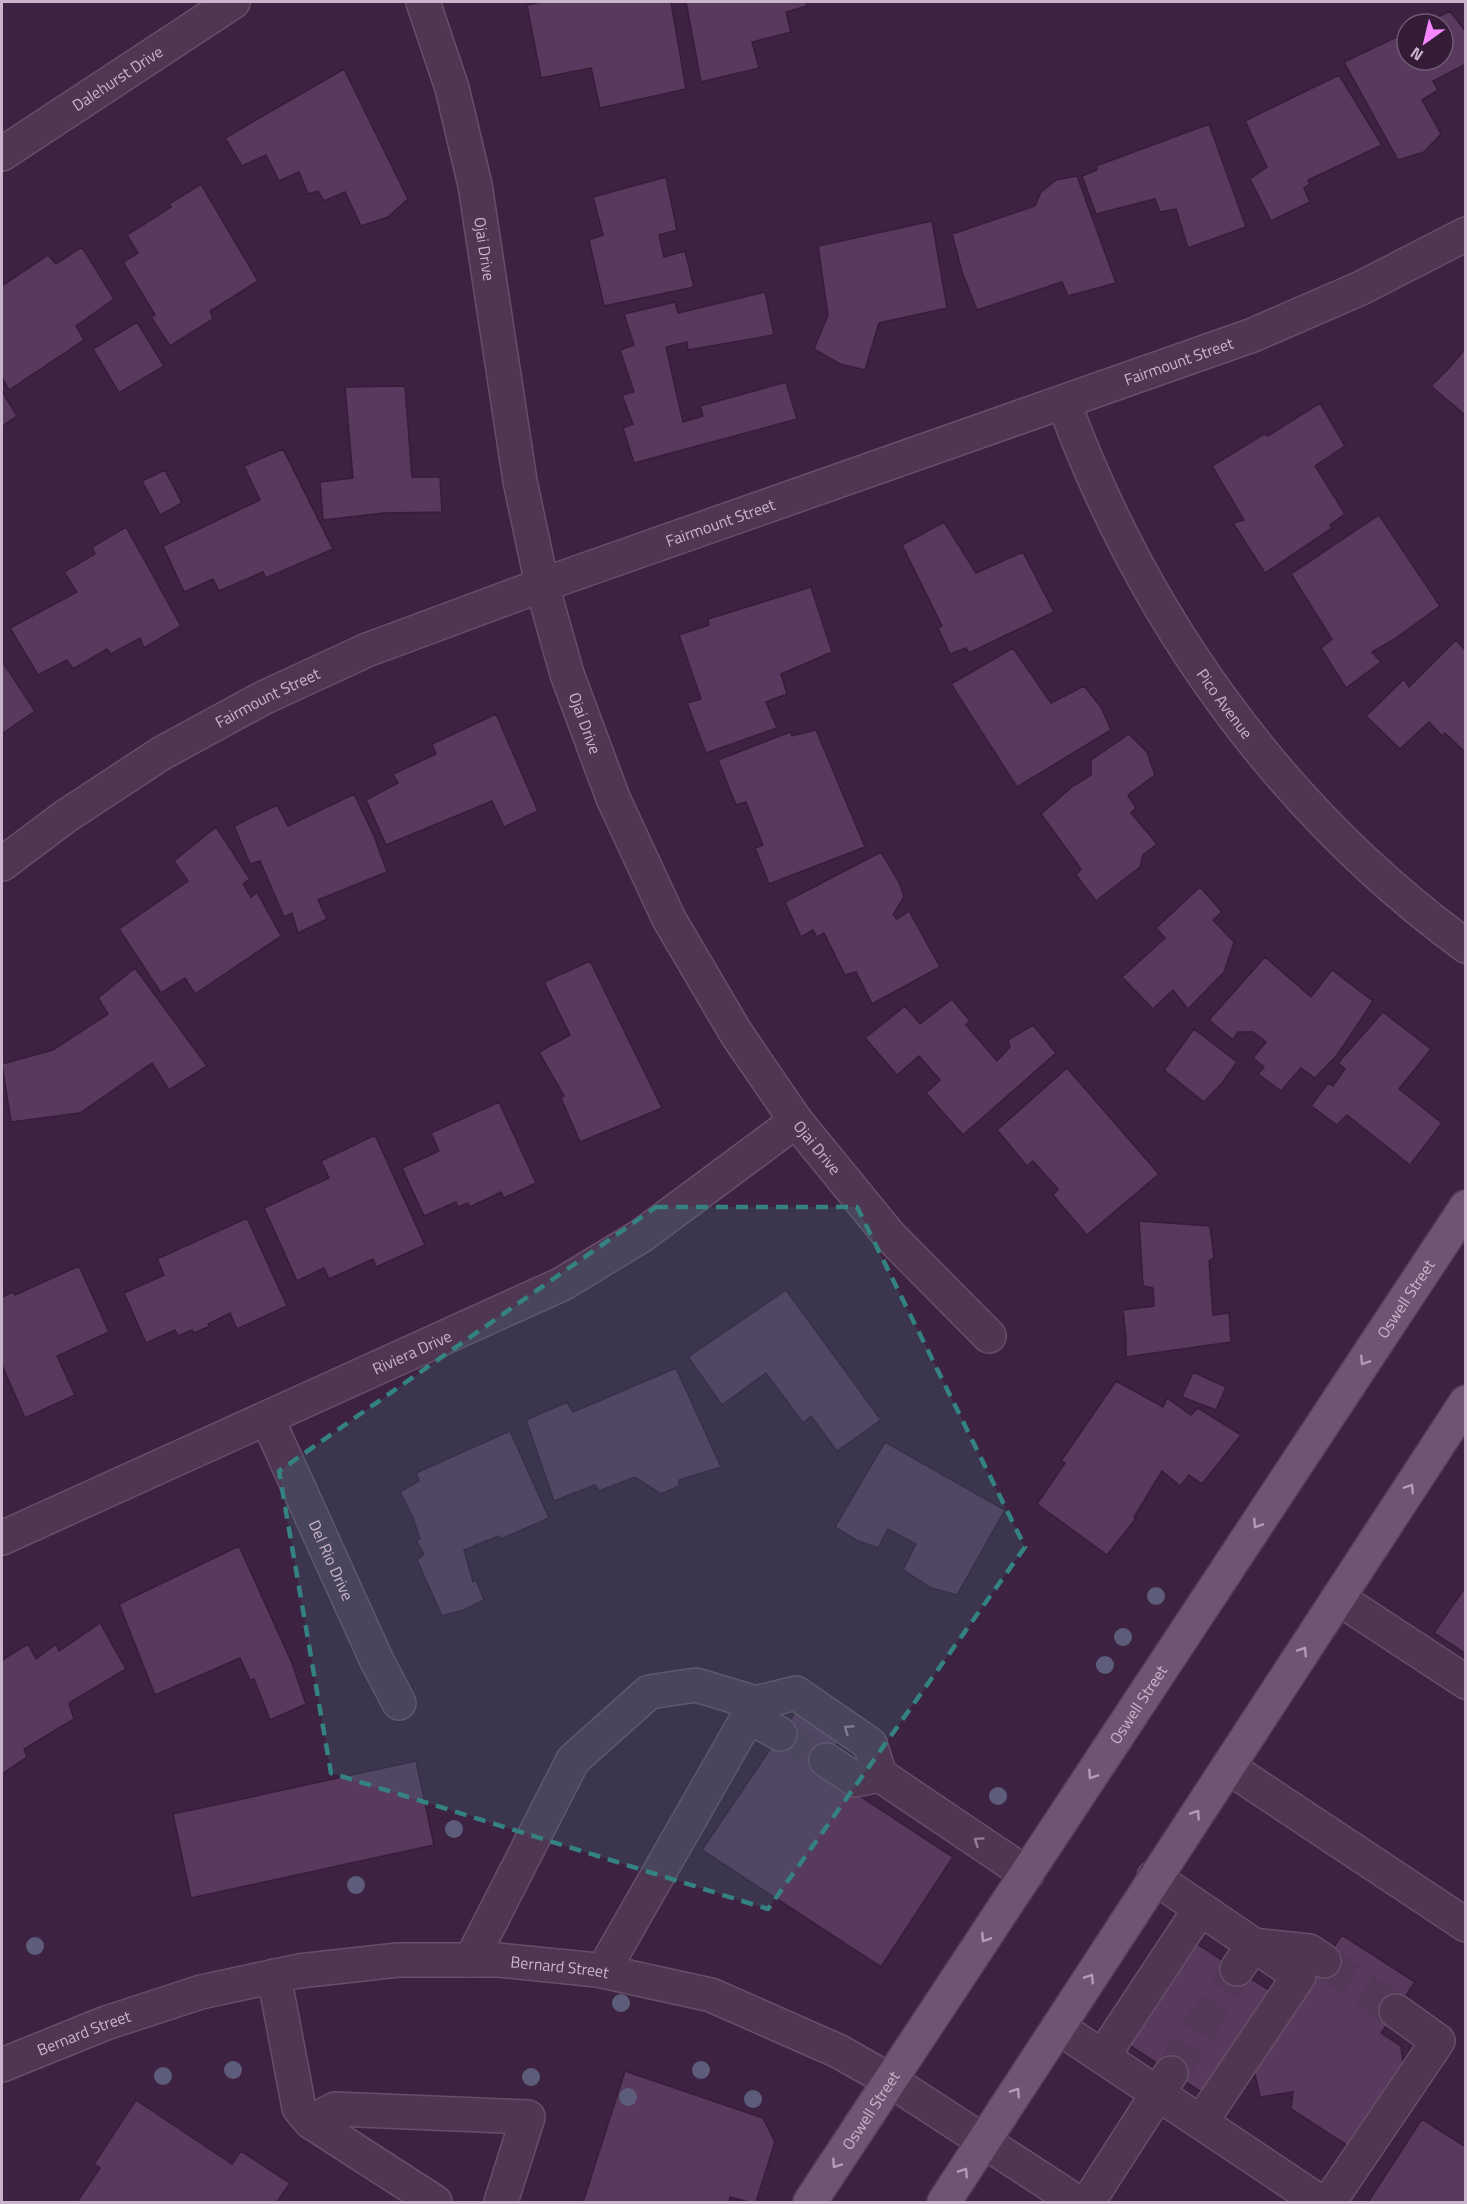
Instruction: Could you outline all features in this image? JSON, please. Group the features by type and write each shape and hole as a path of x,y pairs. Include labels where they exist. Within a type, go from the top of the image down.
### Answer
{"main road":[{"name":"Oswell Street","path":"810,2202 1466,1207"},
{"path":"944,2202 1466,1402"}],"street":[{"name":"Dalehurst Drive","path":"2,154 233,2"},
{"name":"Ojai Drive","path":"423,2 452,87 475,185 520,481 542,585 567,674 613,798 669,919 736,1033 796,1121 889,1234 989,1336"},
{"name":"Fairmount Street","path":"2,864 66,816 162,753 263,698 367,650 542,585 1253,335 1361,288 1466,234"},
{"name":"Pico Avenue","path":"1064,402 1080,445 1120,536 1179,640 1249,737 1314,812 1385,882 1466,946"},
{"name":"Riviera Drive","path":"2,1538 562,1284 642,1236 796,1121"},
{"name":"Del Rio Drive","path":"267,1418 376,1661 399,1702"},
{"path":"1338,1598 1466,1682"},
{"path":"471,1960 573,1760 649,1692 696,1685 756,1703 796,1693 870,1744 880,1775 1027,1874"},
{"path":"756,1703 764,1725 780,1734"},
{"path":"603,1971 756,1703"},
{"path":"826,1760 856,1780 880,1775"},
{"path":"1228,1767 1466,1925"},
{"path":"1154,1877 1200,1909 1245,1957 1299,1976 1201,2122"},
{"path":"1103,2056 1200,1909"},
{"path":"1245,1957 1309,1951 1324,1961"},
{"name":"Bernard Street","path":"2,2065 106,2023 201,1992 299,1971 398,1960 498,1960 603,1971 711,1995 838,2051 891,2080 1077,2202"},
{"path":"274,1976 299,2108 311,2122 435,2202"},
{"path":"1329,2202 1438,2041 1396,2011"},
{"path":"1058,2027 1103,2056 1164,2083 1201,2122 1320,2202"},
{"path":"1088,2202 1164,2083"},
{"path":"311,2122 335,2109 528,2116 501,2202"}],"highlighted area":[{"path":"656,1207 857,1207 1025,1547 768,1909 331,1773 279,1471"}],"building":[{"path":"541,2 671,2 686,89 600,108 591,68 541,78 527,5"},
{"path":"686,2 806,2 807,6 786,12 791,32 752,42 759,68 701,82"},
{"path":"1455,18 1466,32 1466,64 1455,70"},
{"path":"1395,38 1395,72 1450,72 1433,81 1438,90 1422,100 1441,134 1424,152 1398,160 1344,62"},
{"path":"344,69 408,199 388,217 361,226 345,192 324,201 318,191 308,194 299,172 279,181 266,155 242,166 225,138"},
{"path":"1339,75 1382,145 1308,180 1310,184 1304,188 1310,202 1271,221 1250,179 1267,167 1245,121"},
{"path":"1209,124 1246,227 1188,248 1176,209 1160,212 1155,199 1096,214 1082,176 1097,170 1096,166"},
{"path":"1077,176 1116,283 1068,296 1062,282 977,310 962,272 952,234 1035,206 1041,192 1056,180"},
{"path":"666,177 677,230 659,235 664,257 685,251 694,287 604,306 589,240 603,235 593,197"},
{"path":"201,184 258,281 210,311 213,319 170,346 151,317 155,315 123,262 138,253 127,235 171,207 169,204"},
{"path":"932,221 947,308 879,323 865,370 840,364 814,349 828,315 818,246"},
{"path":"82,247 114,299 76,326 84,340 9,390 2,378 2,286 48,255 56,264"},
{"path":"765,292 774,335 688,350 687,342 666,347 683,422 703,416 700,406 786,382 797,419 634,463 623,428 633,424 622,395 634,392 620,350 634,345 624,314 675,302 678,313"},
{"path":"137,322 164,366 119,393 93,349"},
{"path":"1466,348 1466,416 1431,386"},
{"path":"405,386 412,477 440,477 442,512 384,513 323,520 320,482 353,478 345,387"},
{"path":"2,391 17,416 2,426"},
{"path":"1320,403 1345,446 1315,466 1345,514 1330,525 1332,528 1265,573 1233,523 1244,520 1212,466 1264,434 1268,436"},
{"path":"283,449 333,549 266,578 263,572 219,591 213,579 184,592 163,546 260,500 244,466"},
{"path":"165,470 182,503 160,515 142,481"},
{"path":"1379,515 1440,606 1393,640 1372,652 1381,662 1346,688 1321,648 1332,639 1291,574"},
{"path":"944,522 976,573 1023,552 1054,612 969,653 966,648 950,654 938,628 942,626 902,545"},
{"path":"126,527 181,626 144,648 140,638 111,654 107,649 73,669 67,660 38,675 10,628 77,592 64,572 95,554 92,547"},
{"path":"811,587 832,652 781,674 787,694 766,702 777,728 706,753 687,703 701,699 679,635 709,625 708,619"},
{"path":"1456,640 1466,651 1466,753 1445,733 1442,736 1429,722 1400,749 1366,716 1404,679 1409,687"},
{"path":"1013,648 1051,703 1084,686 1101,707 1111,730 1017,787 951,684"},
{"path":"2,661 35,711 3,733 2,730"},
{"path":"496,714 538,811 504,827 492,801 386,845 366,800 398,783 393,774 436,754 432,744"},
{"path":"816,730 865,847 769,884 755,848 763,845 746,802 736,805 718,760 790,732 792,736"},
{"path":"1129,734 1147,752 1155,775 1128,795 1136,808 1131,813 1157,844 1143,855 1140,867 1096,901 1076,875 1081,869 1041,814 1073,786 1091,775 1091,760"},
{"path":"354,794 374,836 387,872 318,900 327,919 298,933 292,913 284,917 260,861 250,864 234,826 277,805 288,826"},
{"path":"216,827 250,879 243,884 251,897 257,892 281,936 195,994 185,978 161,993 119,929 188,881 174,861"},
{"path":"881,852 899,882 904,897 893,915 897,919 909,911 940,967 872,1004 856,972 845,975 824,933 817,937 813,930 801,937 785,902"},
{"path":"1200,887 1222,912 1213,920 1234,942 1224,972 1188,1009 1173,990 1153,1009 1122,977 1165,938 1156,928"},
{"path":"1265,957 1311,997 1332,970 1373,1001 1337,1055 1315,1078 1301,1068 1281,1091 1258,1074 1264,1067 1253,1058 1266,1042 1253,1032 1238,1032 1233,1040 1209,1020"},
{"path":"590,961 662,1108 580,1142 561,1098 564,1096 539,1052 570,1035 544,982"},
{"path":"135,968 207,1066 169,1090 152,1063 80,1113 11,1122 2,1064 53,1050 108,1014 98,998"},
{"path":"952,999 970,1021 966,1025 997,1061 1010,1047 1008,1040 1033,1025 1056,1053 963,1135 926,1093 940,1080 919,1056 897,1075 865,1038 905,1006 920,1024"},
{"path":"1383,1012 1431,1049 1399,1089 1442,1123 1410,1165 1347,1115 1337,1125 1311,1106 1328,1083 1333,1086 1345,1069 1338,1063"},
{"path":"1194,1029 1237,1062 1204,1102 1164,1070"},
{"path":"1067,1068 1159,1174 1087,1235 1053,1195 1058,1189 1033,1161 1027,1166 997,1130"},
{"path":"499,1102 536,1183 504,1198 501,1192 470,1207 468,1203 458,1207 456,1202 424,1216 402,1168 439,1151 431,1133"},
{"path":"375,1135 425,1245 376,1267 373,1259 329,1279 324,1268 297,1281 264,1208 329,1178 321,1161"},
{"path":"247,1218 287,1306 237,1329 230,1313 194,1333 192,1330 178,1336 175,1330 146,1343 124,1293 164,1275 157,1259"},
{"path":"1139,1221 1210,1226 1214,1258 1209,1261 1213,1315 1229,1313 1231,1342 1126,1357 1123,1310 1154,1306 1153,1288 1143,1286"},
{"path":"79,1266 109,1332 57,1356 75,1395 25,1418 2,1365 2,1297 13,1292 15,1295"},
{"path":"786,1290 881,1420 837,1451 811,1416 803,1423 766,1373 722,1405 688,1357"},
{"path":"676,1368 721,1467 679,1480 679,1486 661,1494 635,1477 599,1491 595,1485 554,1501 526,1420 567,1402 573,1412"},
{"path":"1193,1372 1226,1387 1216,1410 1182,1397"},
{"path":"1116,1381 1163,1407 1167,1398 1191,1415 1198,1408 1241,1435 1202,1484 1189,1475 1180,1486 1162,1471 1134,1517 1137,1517 1107,1555 1037,1504 1065,1463 1061,1461"},
{"path":"510,1431 549,1518 501,1539 499,1536 464,1550 473,1582 476,1580 484,1600 464,1610 442,1616 417,1560 424,1554 416,1540 420,1539 413,1518 400,1492 419,1481 416,1473"},
{"path":"885,1442 1005,1510 957,1595 931,1588 903,1570 916,1544 888,1529 878,1548 856,1540 835,1527"},
{"path":"239,1546 292,1663 306,1704 270,1720 254,1679 250,1680 240,1658 155,1695 119,1604"},
{"path":"1466,1586 1466,1654 1434,1633"},
{"path":"100,1623 126,1669 69,1703 74,1719 24,1749 27,1757 2,1774 2,1660 28,1644 36,1659 56,1644 59,1651"},
{"path":"798,1708 842,1736 820,1770 953,1857 881,1967 702,1850"},
{"path":"416,1761 434,1845 191,1898 173,1814"},
{"path":"1342,1935 1415,1982 1381,2033 1401,2046 1403,2063 1348,2146 1291,2109 1293,2092 1260,2097 1252,2061 1261,2056"},
{"path":"1196,1943 1272,1992 1204,2094 1129,2045"},
{"path":"625,2071 763,2118 775,2142 756,2202 730,2197 729,2202 583,2202"},
{"path":"136,2100 232,2164 241,2151 290,2183 277,2202 77,2202 100,2168 94,2164"},
{"path":"1422,2119 1466,2147 1466,2202 1368,2202"}],"tunnel":[{"path":"780,1734 826,1760"},
{"path":"1324,1961 1396,2011"},
{"path":"1171,2073 1237,1969"}]}
